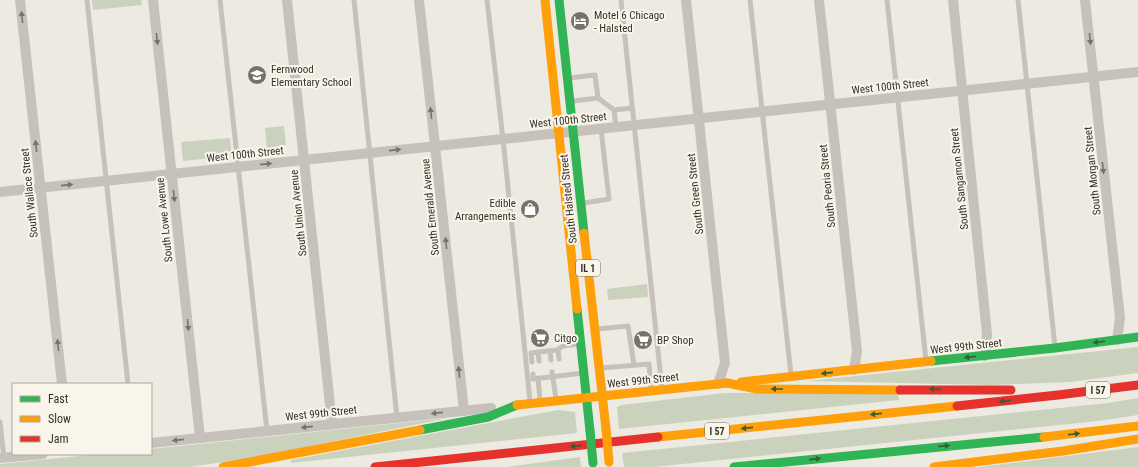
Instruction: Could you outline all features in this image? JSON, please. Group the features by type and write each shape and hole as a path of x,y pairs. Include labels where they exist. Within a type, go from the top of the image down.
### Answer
{"main road":[{"name":"South Halsted Street","path":"545,0 594,467"},
{"name":"South Halsted Street","path":"559,0 610,467"},
{"name":"West 99th Street","path":"517,405 985,356 1138,337"},
{"path":"723,383 757,388 1006,390 1058,395"},
{"name":"I 57","path":"375,467 1058,395 1138,385"},
{"path":"223,467 488,417 517,405"},
{"path":"734,467 1066,435 1138,426"},
{"path":"934,467 1063,451 1138,439"}],"street":[{"name":"South Wallace Street","path":"20,0 62,383"},
{"name":"South Lowe Avenue","path":"153,0 200,438"},
{"name":"South Union Avenue","path":"287,0 332,424"},
{"name":"South Emerald Avenue","path":"419,0 464,411"},
{"name":"South Green Street","path":"686,0 725,363 723,383"},
{"name":"South Peoria Street","path":"819,0 857,351 854,370"},
{"name":"South Sangamon Street","path":"953,0 987,334 985,356"},
{"name":"South Morgan Street","path":"1085,0 1120,318 1117,340"},
{"name":"West 100th Street","path":"0,192 1138,72"},
{"name":"West 99th Street","path":"152,443 517,405"},
{"path":"2,458 33,455"}],"lane":[{"path":"87,0 128,383"},
{"path":"220,0 267,431"},
{"path":"354,0 371,153 397,418"},
{"path":"488,0 504,139 530,404"},
{"path":"621,0 662,390"},
{"path":"750,0 791,376"},
{"path":"887,0 927,362"},
{"path":"1018,0 1055,348"},
{"path":"567,78 595,75 598,98"},
{"path":"570,101 598,98 614,110 632,108"},
{"path":"614,110 616,127"},
{"path":"581,203 609,199 601,129"},
{"path":"595,329 628,326 634,365"},
{"path":"532,362 531,353 558,350 563,346 580,344"},
{"path":"558,350 559,359"},
{"path":"550,351 551,360"},
{"path":"538,352 539,361"},
{"path":"600,368 649,364 651,391"},
{"path":"533,374 533,379 540,376 561,373 583,373"},
{"path":"553,374 556,401"},
{"path":"540,376 540,403"},
{"path":"0,422 2,458"}],"green space":[{"path":"92,0 141,0 142,5 93,10"},
{"path":"284,126 286,145 267,148 265,128"},
{"path":"230,138 232,156 183,161 181,142"},
{"path":"647,284 648,297 608,300 607,289"},
{"path":"1138,347 1138,373 1070,382 992,385 807,381"},
{"path":"724,393 898,393 899,400 619,429 617,407 622,405"},
{"path":"1138,398 1138,415 1098,421 654,467 624,467 622,453 1108,403"},
{"path":"558,410 575,412 577,433 291,463 291,460"},
{"path":"448,418 252,458 189,467 0,467 0,464 89,455 152,455 152,449"},
{"path":"1138,447 1138,467 980,467"},
{"path":"580,457 581,467 506,467"}],"traffic: fast":[{"path":"559,0 584,233"},
{"path":"577,309 590,431"},
{"path":"931,361 1055,348 1138,337"},
{"path":"420,430 488,417 517,405"},
{"path":"590,431 593,463"},
{"path":"734,467 1044,437"}],"traffic: slow":[{"path":"545,0 577,309"},
{"path":"584,233 606,429"},
{"path":"741,382 931,361"},
{"path":"517,405 727,383"},
{"path":"727,383 757,389 900,390"},
{"path":"658,437 957,406"},
{"path":"1044,437 1138,426"},
{"path":"606,429 609,462"},
{"path":"223,467 420,430"},
{"path":"934,467 1063,451 1138,439"}],"traffic: jam":[{"path":"957,406 1138,385"},
{"path":"900,390 1011,390"},
{"path":"375,467 658,437"}],"place":[{"name":"Motel 6 Chicago - Halsted","path":"580,21"},
{"name":"Fernwood Elementary School","path":"257,75"},
{"name":"Edible Arrangements","path":"530,209"},
{"name":"Citgo","path":"540,338"},
{"name":"BP Shop","path":"643,340"}]}
